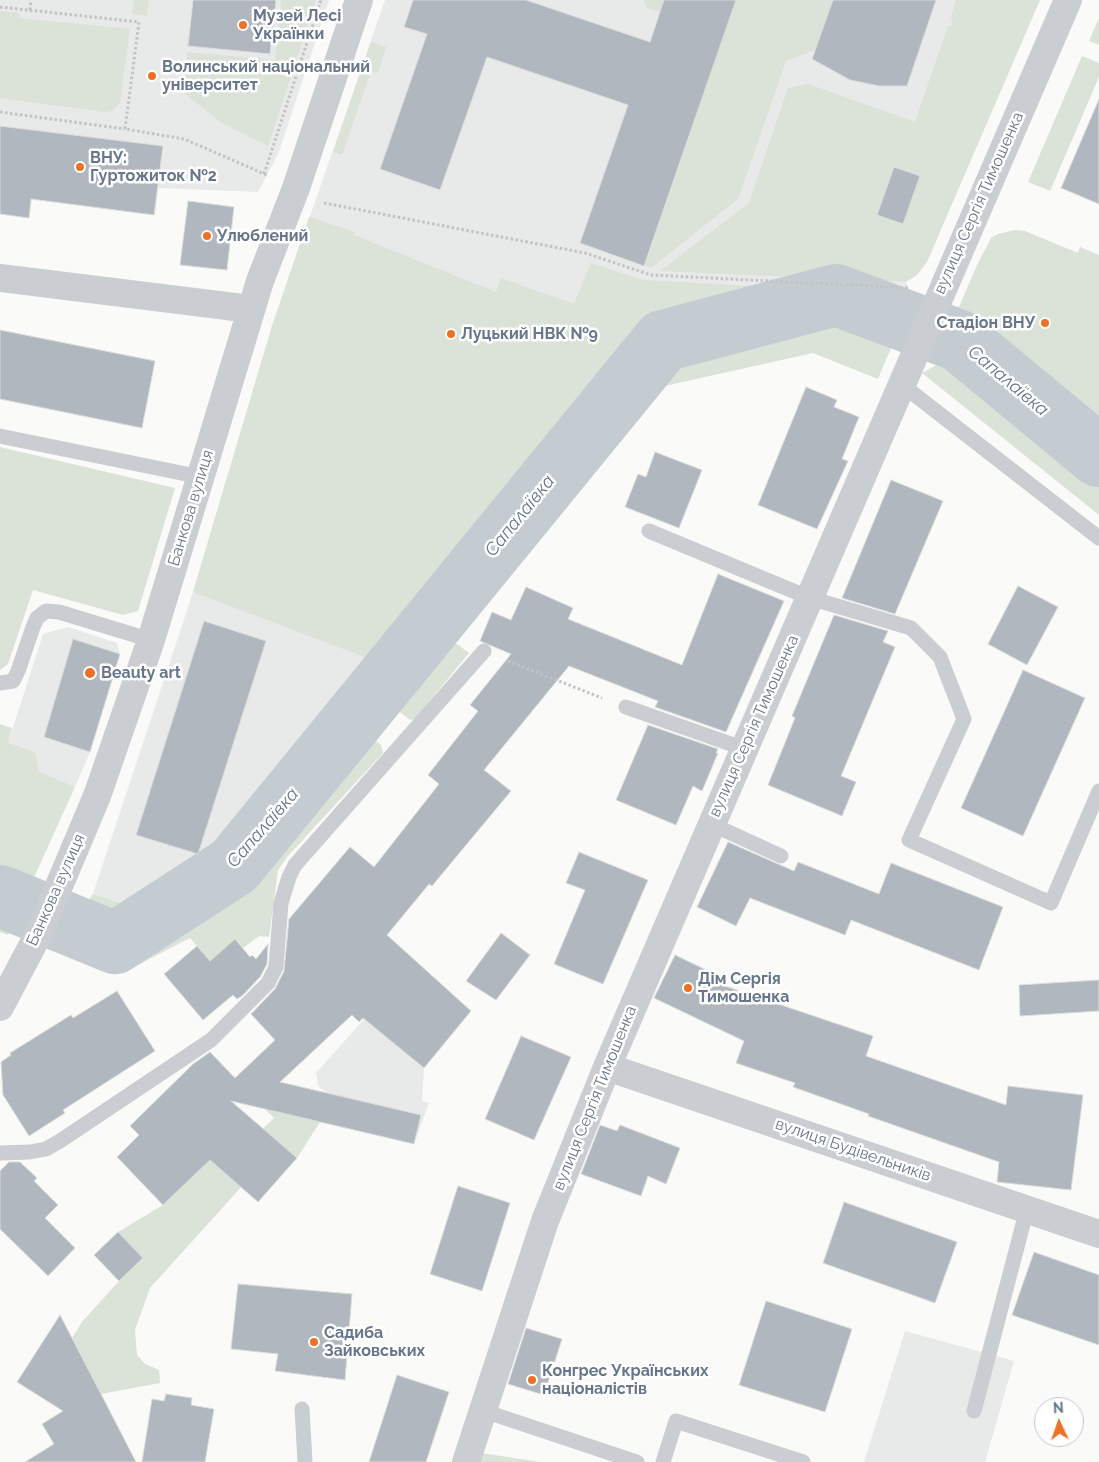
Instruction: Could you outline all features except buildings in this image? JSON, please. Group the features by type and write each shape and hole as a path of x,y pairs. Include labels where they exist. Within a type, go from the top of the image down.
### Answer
{"street":[{"name":"Банкова вулиця","path":"0,1007 40,931 97,796 151,640 260,281 296,188 359,0"},
{"name":"вулиця Сергія Тимошенка","path":"466,1462 481,1410 545,1221 607,1067 1068,0"},
{"path":"0,278 251,310"},
{"name":"вулиця Будівельників","path":"607,1067 1099,1234"}],"lane":[{"path":"901,384 1099,538"},
{"path":"0,436 201,477"},
{"path":"649,531 810,598 911,628 940,657 964,719 909,840 1051,903 1099,791"},
{"path":"0,684 13,681 32,627 37,618 46,611 59,612 151,640"},
{"path":"0,1153 30,1152 46,1148 60,1141 211,1040 268,983 276,967 281,904 289,877 295,865 484,651"},
{"path":"626,708 745,749"},
{"path":"711,824 781,856"},
{"path":"974,1411 1027,1208"},
{"path":"302,1409 305,1462"},
{"path":"481,1410 637,1462"},
{"path":"663,1462 676,1421 803,1462"}],"path":[{"path":"30,10 31,0"},
{"path":"264,174 322,0"},
{"path":"0,7 138,22 125,129"},
{"path":"0,112 184,139 296,188 315,201 585,253 651,274 908,288 939,296"},
{"path":"484,651 626,708"}],"shaded area":[{"name":"Волинський національний університет","path":"0,0 329,0 279,152 258,192 158,188 155,215 32,199 29,218 0,214"},
{"path":"134,0 149,0 147,16 132,14"},
{"path":"281,0 316,0 268,146 222,123 185,94 187,52 275,60"},
{"name":"Луцький НВК №9","path":"385,0 1026,0 920,176 893,167 877,215 869,280 906,282 912,298 901,295 667,310 371,659 328,723 199,872 129,906 93,894 193,592 272,326"},
{"path":"643,0 664,0 660,12 647,8"},
{"path":"736,0 833,0 815,50 786,61 738,199 651,268 645,266"},
{"path":"956,0 1040,0 927,262 917,275 906,282 660,271 749,203 788,88 808,84 915,122 948,26 953,25 951,17","holes":["894,167 920,177 902,224 877,215"]},
{"path":"0,11 19,13 19,18 130,29 120,103 112,111 105,112 0,98"},
{"path":"1099,18 1099,45 1089,41"},
{"path":"371,42 386,47 378,73 371,71 342,155 333,152"},
{"path":"1082,56 1099,63 1099,77 1050,191 1028,182"},
{"path":"309,217 355,232 354,235 496,292 501,278 574,304 591,263 643,280 862,292 912,298 878,379 813,353 651,389 572,460 438,630 469,653 415,719 410,720 395,708 373,738 381,745 383,753 287,857 278,870 269,937 259,936 243,948 235,939 210,961 190,938 126,971 64,948 77,917 93,894 129,906 199,872 328,723 370,659 193,592 272,326"},
{"path":"1015,230 1025,231 1078,253 1080,247 1099,255 1099,515 922,373 935,366 955,316 976,315 958,309 991,238 998,234"},
{"path":"0,447 175,488 138,611 123,615 33,590 8,664 0,670"},
{"path":"68,627 117,643 120,654 90,752 75,787 39,771 8,743 43,634"},
{"path":"0,724 12,728 8,743 35,752 39,771 75,787 8,935 0,932"},
{"path":"397,945 471,1011 424,1068 422,1101 429,1103 414,1144 320,1122 327,1093 318,1086 316,1073 390,990"},
{"path":"325,1101 320,1122 297,1158 280,1144 150,1288 135,1330 137,1355 145,1364 159,1370 160,1383 101,1394 72,1338 82,1322 119,1281 143,1259 118,1232 163,1205 246,1126 255,1136 274,1118 262,1106"},
{"path":"905,1331 1014,1361 985,1462 864,1462"},
{"path":"474,1452 541,1462 471,1462"}],"waterway":[{"name":"Сапалаївка","path":"0,896 115,943 234,866 663,341 836,295 960,341 1099,456"}],"place":[{"name":"Музей Лесі Українки","path":"243,25"},
{"name":"Волинський національний університет","path":"152,76"},
{"name":"ВНУ: Гуртожиток №2","path":"80,167"},
{"name":"Улюблений","path":"207,236"},
{"name":"Стадіон ВНУ","path":"1045,323"},
{"name":"Луцький НВК №9","path":"451,334"},
{"name":"Beauty art","path":"90,673"},
{"name":"Дім Сергія Тимошенка","path":"688,988"},
{"name":"Садиба Зайковських","path":"314,1342"},
{"name":"Конгрес Українських націоналістів","path":"532,1380"}]}
